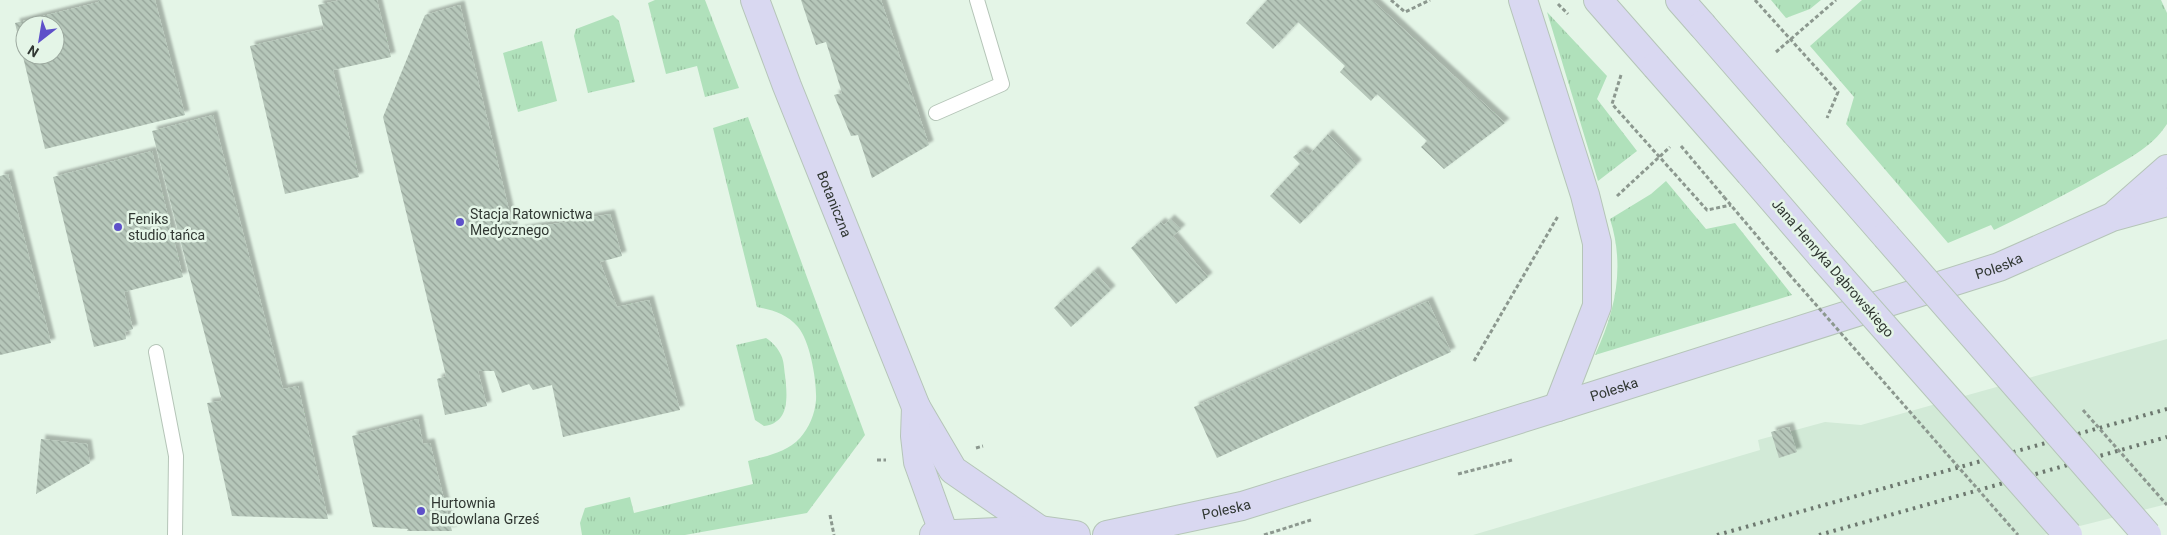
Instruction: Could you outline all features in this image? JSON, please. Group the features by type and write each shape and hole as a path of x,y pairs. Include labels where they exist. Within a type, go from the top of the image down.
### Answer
{"main road":[{"name":"Botaniczna","path":"755,0 787,86 916,407 953,470 1040,530"},
{"path":"1523,0 1588,208 1597,243 1597,306 1558,407"},
{"name":"Jana Henryka Dąbrowskiego","path":"1598,0 2068,535"},
{"path":"1688,8 2147,535"},
{"name":"Poleska","path":"2112,217 2167,169"},
{"name":"Poleska","path":"1107,535 1242,506 1558,407 1998,267 2112,217 2167,202"},
{"name":"Botaniczna","path":"916,407 915,436 918,462 941,534"},
{"path":"953,470 941,534 1040,530 1076,535"}],"lane":[{"path":"936,113 1002,84 977,0"},
{"path":"156,352 176,456 175,535"}],"path":[{"path":"1391,0 1405,12 1430,0"},
{"path":"1755,0 1838,92 1827,118"},
{"path":"1776,52 1836,0"},
{"path":"1621,74 1612,104 1706,210 1731,205"},
{"path":"1474,361 1559,214 1603,204 1617,196 1670,148"},
{"path":"1724,197 2018,535"},
{"path":"830,515 834,535"}],"shaded area":[{"path":"2167,339 2167,504 2044,535 1473,535 1760,450 1758,440 1825,422 1861,425"}],"green space":[{"path":"655,0 705,0 739,88 705,97 697,66 666,74 648,3"},
{"path":"1771,0 1821,0 1810,9 1786,18"},
{"path":"1862,0 2161,0 2167,13 2167,124 2161,133 2146,147 2074,190 1994,230 1991,225 1948,243 1846,124 1854,97 1810,46"},
{"path":"1547,12 1607,76 1597,99 1637,151 1598,181"},
{"path":"613,15 619,21 635,82 588,93 574,36 576,29"},
{"path":"542,41 557,101 518,112 503,53"},
{"path":"748,117 865,435 807,513 685,535 582,535 580,523 585,508 630,497 634,513 753,484 748,461 776,453 788,447 800,438 811,420 816,392 814,372 806,342 798,327 789,319 779,313 757,307 713,128"},
{"path":"1666,181 1706,229 1735,223 1792,295 1595,355 1608,321 1616,288 1617,254 1615,236 1610,219 1651,194"},
{"path":"766,338 773,343 782,357 786,399 783,414 779,419 773,424 764,426 755,420 736,345"}],"building":[{"path":"98,0 155,0 185,115 45,149 25,65 65,65 65,15 47,15 99,2"},
{"path":"340,0 377,0 391,57 333,70 359,177 285,194 250,46 324,29 318,5"},
{"path":"801,0 881,0 929,145 872,178 858,135 851,136 834,95 842,93 826,42 816,45"},
{"path":"1267,0 1372,0 1505,123 1444,169 1421,147 1427,141 1377,94 1371,101 1340,72 1345,66 1298,22 1273,49 1246,23"},
{"name":"Stacja Ratownictwa Medycznego","path":"460,5 514,231 610,214 622,256 600,262 617,307 649,300 680,410 563,437 552,385 533,390 529,384 502,393 494,371 478,371 487,406 445,415 437,379 446,376 383,117 425,15"},
{"path":"213,115 283,389 298,386 328,519 232,516 207,403 222,401 152,131"},
{"path":"1328,134 1357,164 1300,224 1270,196 1300,164 1293,157 1302,150 1309,155"},
{"name":"Feniks studio tańca","path":"152,151 183,277 124,292 133,329 125,332 126,339 94,347 53,177"},
{"path":"8,174 51,343 0,355 0,176"},
{"path":"1170,219 1181,229 1173,236 1208,277 1176,304 1131,248 1161,222 1164,225"},
{"path":"1094,271 1111,290 1071,327 1054,308"},
{"path":"1428,301 1451,352 1217,458 1194,407"},
{"path":"418,419 423,444 430,443 452,531 407,531 408,529 373,527 352,436"},
{"path":"1789,427 1797,452 1779,458 1771,432"},
{"path":"41,439 87,444 90,463 36,494"}],"railway":[{"path":"1717,535 2167,409"},
{"path":"1819,535 2167,437"}],"place":[{"name":"Stacja Ratownictwa Medycznego","path":"460,222"},
{"name":"Feniks studio tańca","path":"118,227"},
{"name":"Hurtownia Budowlana Grześ","path":"421,511"}]}
